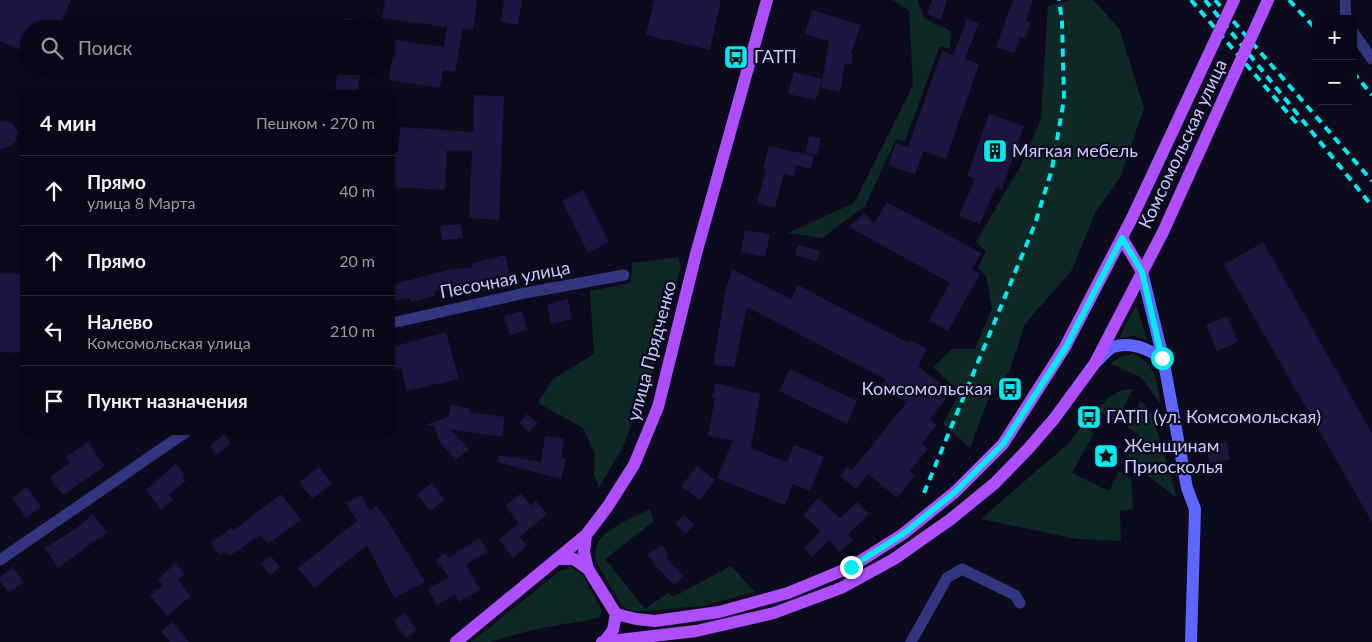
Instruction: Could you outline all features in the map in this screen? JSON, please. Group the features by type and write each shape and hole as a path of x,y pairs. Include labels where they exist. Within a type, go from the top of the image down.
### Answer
{"main road":[{"name":"улица Прядченко","path":"462,639 586,535 608,506 634,465 658,407 696,254 767,0"},
{"name":"Комсомольская улица","path":"616,614 655,621 719,612 780,595 851,567 903,534 955,492 1003,444 1066,347 1132,218 1234,0"},
{"name":"Комсомольская улица","path":"603,642 696,631 774,614 841,588 894,559 951,519 995,483 1054,419 1095,363 1163,232 1268,0"},
{"path":"1122,238 1142,272 1162,358 1188,488 1195,509 1190,642"},
{"path":"1095,363 1111,348 1133,344 1148,349 1162,358"},
{"path":"586,535 584,552 588,569 616,614 613,630 603,642"},
{"path":"556,559 574,559 588,569"}],"street":[{"path":"1345,0 1346,15"},
{"path":"1357,38 1372,59"},
{"name":"Песочная улица","path":"395,322 515,295 624,275"},
{"path":"0,560 182,435"},
{"path":"911,642 947,578 962,569 1015,595 1020,603"}],"green space":[{"path":"892,0 919,0 924,18 951,31 950,49 940,46 905,141 896,139 865,206 822,238 788,233 854,203 913,85 909,10"},
{"path":"1071,0 1093,0 1119,28 1144,108 1120,178 1096,211 1072,270 1025,324 1009,372 988,400 970,448 943,424 960,392 933,367 952,349 975,349 992,308 986,276 978,268 986,251 976,242 1021,165 1041,119 1048,6"},
{"path":"678,257 681,267 654,368 622,449 599,487 594,474 595,454 583,428 538,403 553,379 594,354 590,291 631,283 632,263"},
{"path":"1136,305 1147,339 1133,336 1119,338"},
{"path":"1134,354 1147,363 1151,369 1161,405 1142,378 1111,364 1122,357"},
{"path":"1133,389 1116,422 1105,416 1099,409 1115,394"},
{"path":"1141,401 1153,416 1177,498 1126,459 1139,435 1127,427"},
{"path":"1083,424 1094,433 1072,473 1109,491 1119,471 1131,479 1133,509 1120,511 1121,541 1077,539 981,519 1069,443"},
{"path":"650,509 654,521 605,559 645,609 668,593 673,597 731,566 755,592 702,606 635,612 623,607 597,564 595,554 598,542 619,524"},
{"path":"572,568 582,574 602,610 599,618 537,629 489,642 471,642 561,570"}],"building":[{"path":"0,0 71,0 62,20 20,20 20,50 0,41"},
{"path":"385,0 477,0 473,30 463,29 455,72 443,70 440,88 389,80 390,75 395,75 395,40 444,47 447,27 382,18"},
{"path":"504,0 522,0 518,25 501,22"},
{"path":"654,0 721,0 710,50 646,35"},
{"path":"932,0 947,0 941,19 927,14"},
{"path":"1013,0 1033,0 1026,21 1031,22 1025,39 1020,37 1014,53 996,47"},
{"path":"812,10 861,25 851,53 853,54 851,65 845,64 840,92 821,88 829,41 805,34"},
{"path":"344,18 360,20 344,20"},
{"path":"967,19 979,23 965,59 979,64 946,159 923,151 915,175 888,165 896,143 908,147 942,51 953,55"},
{"path":"794,72 822,79 816,100 788,94"},
{"path":"337,75 360,75 358,90 335,90"},
{"path":"474,95 504,96 499,220 469,218 472,151 447,150 445,190 395,187 395,152 398,152 400,127 473,132"},
{"name":"Мягкая мебель","path":"989,114 1024,126 1002,189 996,187 980,224 959,216 975,179 967,176"},
{"path":"0,121 12,123 18,132 16,141 12,145 0,149"},
{"path":"809,136 821,138 817,155 806,153"},
{"path":"769,146 814,156 811,169 796,165 794,176 784,173 775,208 757,203 766,169 763,169"},
{"path":"583,190 609,242 588,253 562,201"},
{"path":"887,202 981,253 972,269 980,274 948,331 929,320 950,283 849,227 864,213 874,223"},
{"path":"461,224 463,238 442,240 440,226"},
{"path":"745,230 770,235 765,257 741,252"},
{"path":"1263,242 1372,433 1372,522 1224,265"},
{"path":"798,245 820,251 817,261 795,255"},
{"path":"505,255 512,283 479,292 477,286 434,291 435,296 411,302 410,298 395,300 395,284 447,270 472,267 472,263"},
{"path":"732,269 791,299 798,285 908,343 910,340 927,349 918,366 951,392 930,419 937,425 922,443 928,449 910,471 915,475 897,498 868,474 856,489 840,476 847,467 852,470 907,402 880,388 885,379 747,307 734,367 713,365 725,292"},
{"path":"0,273 20,274 20,353 0,352"},
{"path":"568,299 572,319 551,324 547,304"},
{"path":"522,311 527,330 510,335 504,316"},
{"path":"1227,316 1238,342 1217,351 1206,325"},
{"path":"446,332 459,379 407,391 401,368 395,370 395,346"},
{"path":"790,369 857,401 847,424 779,391"},
{"path":"715,383 760,394 751,448 787,462 794,445 824,457 810,491 793,484 785,505 717,478 733,440 708,436 715,398 712,398"},
{"path":"451,404 470,409 470,412 505,417 502,437 450,429 469,449 456,460 440,443 434,426 425,425 448,417"},
{"path":"527,414 538,423 529,432 519,423"},
{"path":"223,435 231,443 217,455 210,446"},
{"path":"545,436 564,439 561,458 566,459 561,479 497,462 499,455 541,462"},
{"path":"88,442 105,466 63,495 50,477 70,463 66,457"},
{"path":"1227,442 1230,459 1210,463 1206,446"},
{"path":"176,463 185,476 183,478 186,481 169,494 173,500 161,510 146,490"},
{"path":"697,466 715,480 700,500 681,486"},
{"path":"319,467 332,483 312,499 299,482"},
{"path":"432,483 445,500 430,511 417,494"},
{"path":"27,487 41,507 26,518 12,498"},
{"path":"521,493 531,506 536,501 547,514 520,537 527,546 513,558 499,540 519,523 505,506"},
{"path":"281,494 301,520 268,544 260,535 230,556 226,551 220,555 211,543 231,528 233,531"},
{"path":"361,495 370,511 376,506 386,518 425,582 394,598 367,545 314,588 298,568 357,521 346,503"},
{"path":"818,498 840,518 857,502 869,514 848,534 853,540 840,552 829,540 812,557 804,548 821,531 803,515"},
{"path":"93,514 107,532 58,568 45,548 75,529"},
{"path":"684,515 695,525 685,534 675,523"},
{"path":"479,538 488,551 466,565 480,590 459,602 455,595 437,605 428,589 449,577 436,560 445,553 449,558"},
{"path":"662,545 669,556 666,558 684,576 674,585 654,564 648,554"},
{"path":"271,556 280,567 270,575 261,564"},
{"path":"176,563 185,574 178,580 191,596 167,616 150,596 163,585 158,579"},
{"path":"13,567 24,582 9,593 0,581 0,577"},
{"path":"404,613 417,630 406,638 394,621"},
{"path":"172,622 189,642 170,642 161,631"}],"railway":[{"path":"924,493 1035,224 1052,169 1064,99 1062,21 1059,0"},
{"path":"1191,0 1299,126"},
{"path":"1205,0 1372,206"},
{"path":"1215,0 1372,181"},
{"path":"1289,0 1312,25"},
{"path":"1357,77 1372,95"}],"place":[{"name":"ГАТП","path":"736,57"},
{"name":"Мягкая мебель","path":"995,151"},
{"name":"Комсомольская","path":"1010,389"},
{"name":"ГАТП (ул. Комсомольская)","path":"1089,417"},
{"name":"Женщинам Приосколья","path":"1106,456"}],"route":[{"path":"851,567 903,534 955,492 1003,444 1066,347 1122,238 1142,272 1162,358"}]}
